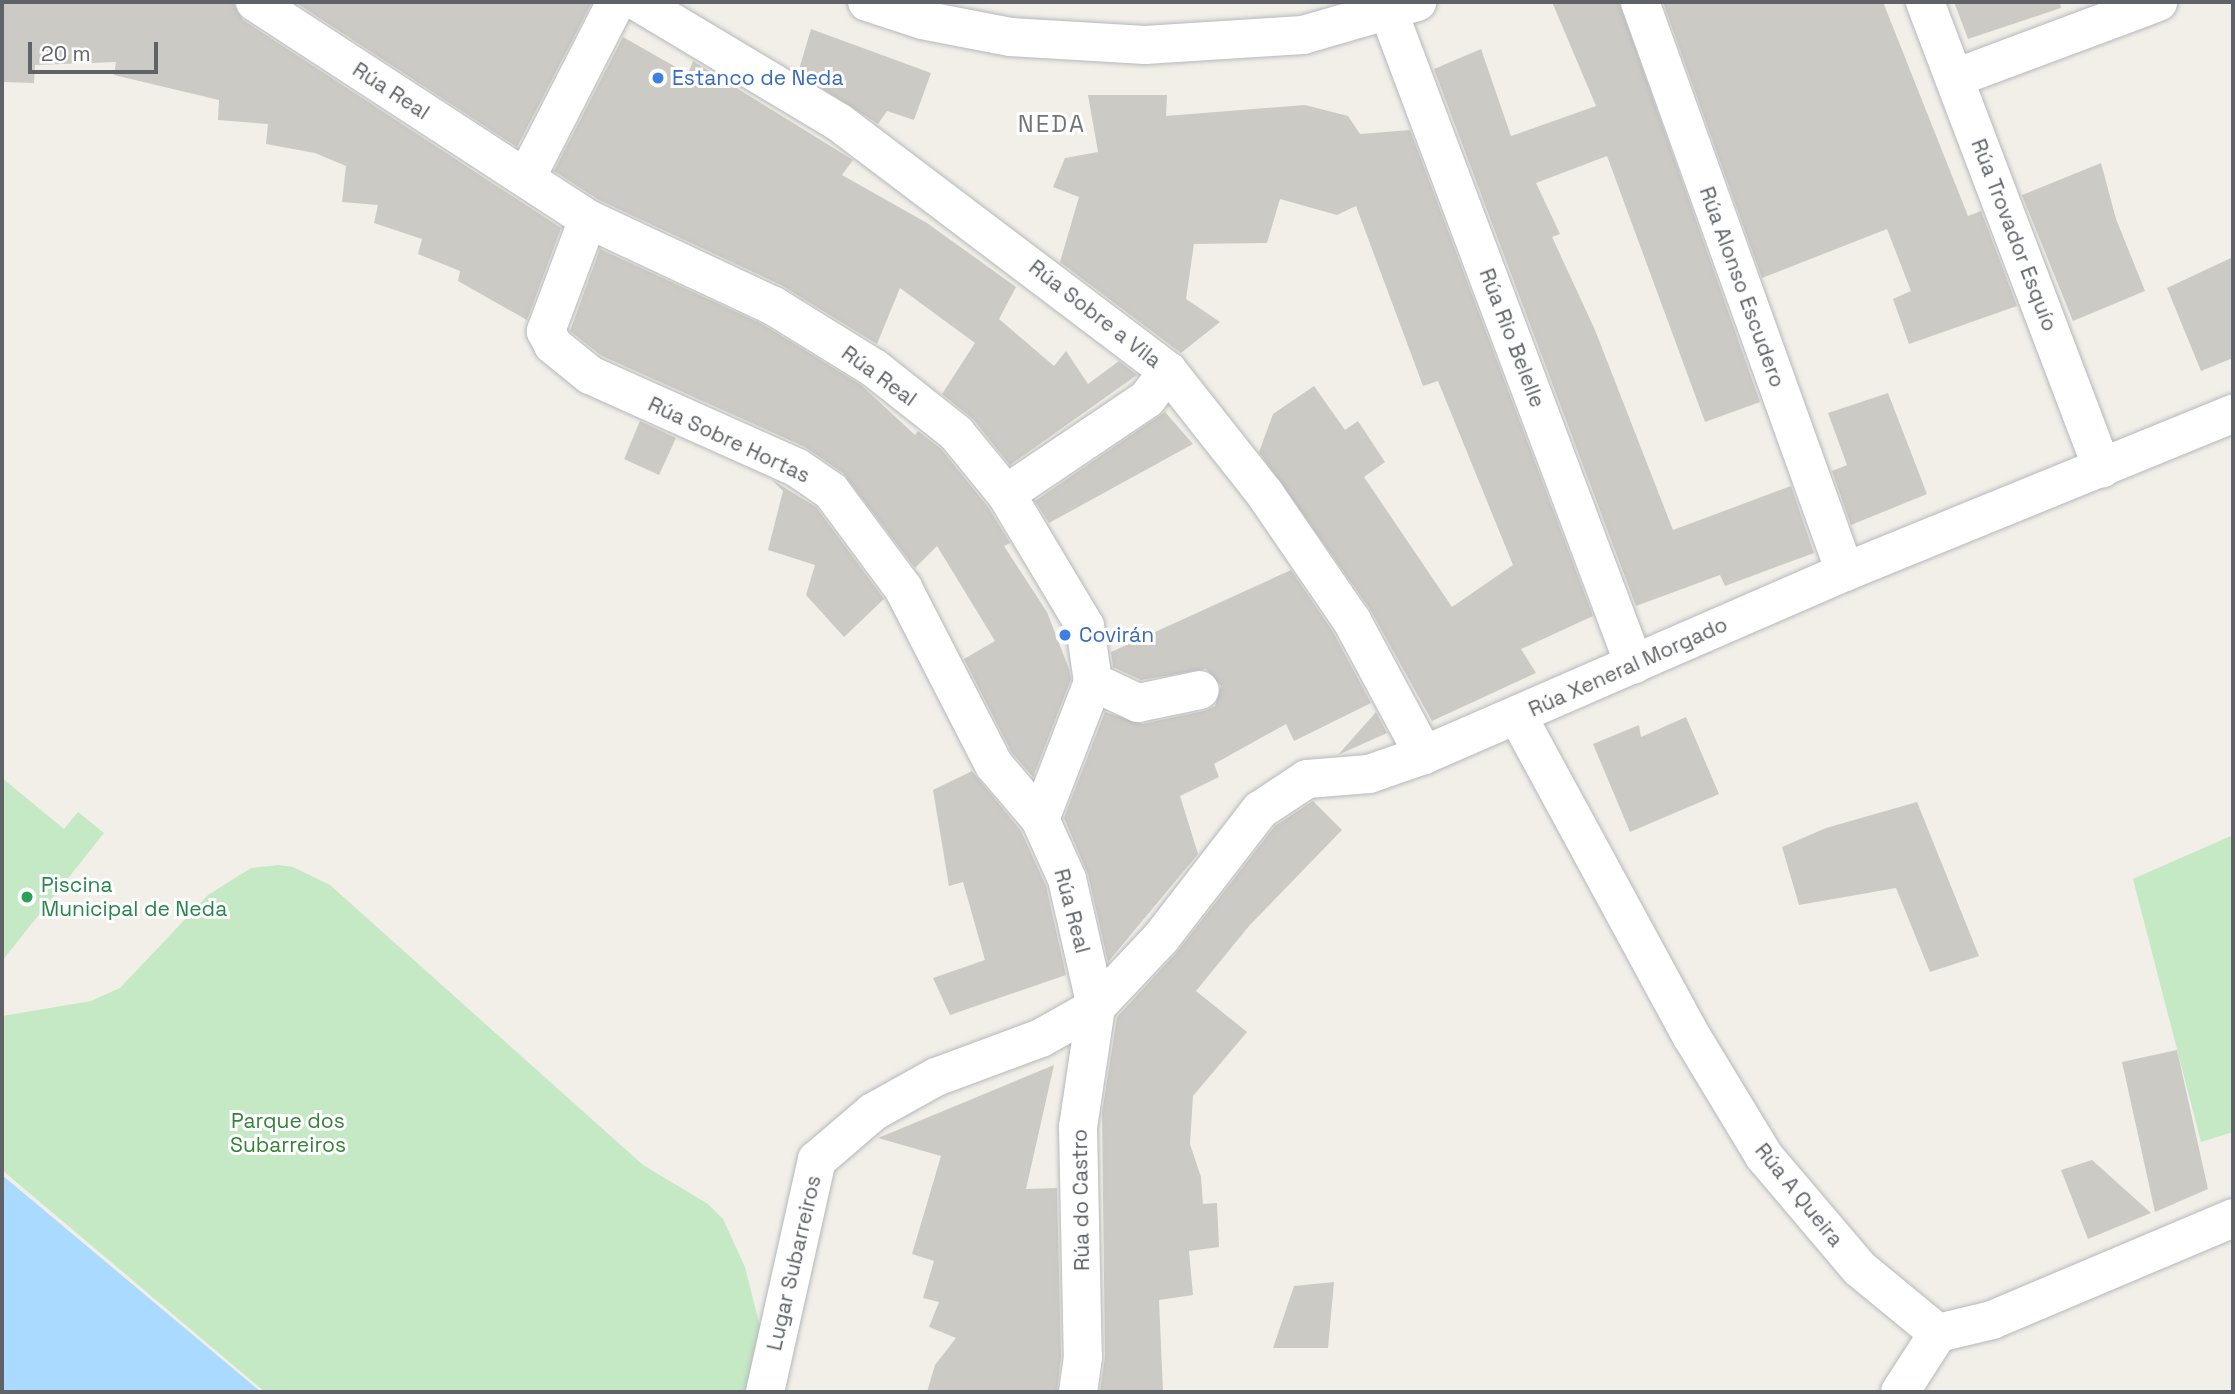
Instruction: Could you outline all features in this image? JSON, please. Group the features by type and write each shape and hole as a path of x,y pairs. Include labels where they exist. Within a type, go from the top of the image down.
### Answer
{"street":[{"name":"Rúa Real","path":"255,2 588,219 772,305 874,368 956,433 1006,494 1085,626 1093,682 1040,819 1067,879 1096,1007"},
{"path":"526,178 616,2"},
{"name":"Rúa Sobre a Vila","path":"638,2 841,123 1168,371 1265,494 1352,621 1424,755"},
{"path":"867,2 922,20 1010,37 1145,45 1303,35 1403,7"},
{"name":"Rúa Alonso Escudero","path":"1640,2 1845,572"},
{"name":"Rúa Trovador Esquío","path":"1925,2 2102,469"},
{"path":"1955,78 2158,2"},
{"name":"Rúa Rio Belelle","path":"1403,7 1634,664"},
{"name":"Rúa Sobre Hortas","path":"588,219 546,331 553,345 590,375 796,467 831,491 903,588 994,765 1040,819"},
{"path":"1006,494 1147,398 1168,371"},
{"name":"Rúa Xeneral Morgado","path":"1096,1007 1161,938 1260,810 1307,779 1369,774 1424,755 1845,572 2233,414"},
{"path":"1093,682 1138,703 1200,690"},
{"name":"Rúa A Queira","path":"1517,715 1692,1037 1764,1156 1860,1269 1938,1334"},
{"name":"Lugar Subarreiros","path":"765,1392 817,1160 873,1112 936,1077 1041,1038 1096,1007"},
{"name":"Rúa do Castro","path":"1077,1392 1083,1357 1078,1127 1096,1007"},
{"path":"1900,1392 1938,1334 1992,1320 2233,1217"}],"green space":[{"name":"Piscina Municipal de Neda","path":"2,778 64,829 78,812 104,833 2,961"},
{"path":"2233,835 2233,1132 2201,1142 2133,879"},
{"name":"Parque dos Subarreiros","path":"278,865 293,867 330,885 643,1165 708,1204 723,1219 745,1267 761,1331 754,1392 265,1392 2,1170 2,1016 91,1001 120,988 208,895 251,868"}],"water":[{"path":"2,1175 261,1392 2,1392"}],"building":[{"path":"2,2 233,2 243,20 561,228 527,320 458,281 460,271 418,254 422,239 374,223 378,205 342,202 346,166 315,153 266,144 268,124 218,120 219,100 114,75 116,62 35,65 34,83 2,82"},
{"path":"295,2 592,2 517,147"},
{"path":"1552,2 1619,2 1760,402 1705,422 1607,156 1536,183 1560,234 1552,237 1595,330 1673,530 1791,486 1814,553 1725,586 1720,575 1636,606 1434,69 1481,49 1511,136 1596,106"},
{"path":"1663,2 1883,2 1968,216 1981,211 2017,306 1909,344 1893,299 1911,291 1887,229 1762,278"},
{"path":"1954,2 2060,2 2061,8 1968,39"},
{"path":"811,29 931,73 914,120 887,111 878,124 798,73"},
{"path":"623,37 688,74 693,61 853,160 842,175 927,223 1016,287 999,319 1054,366 1066,351 1088,384 1119,361 1137,375 1010,465 973,419 942,394 975,343 900,288 877,344 781,285 599,200 554,171"},
{"path":"1088,95 1167,95 1166,116 1305,105 1348,116 1360,134 1410,130 1593,616 1521,649 1536,673 1432,721 1370,609 1259,452 1273,414 1314,386 1345,430 1358,421 1385,462 1364,477 1452,607 1513,565 1438,381 1423,386 1356,206 1337,215 1280,199 1267,243 1194,244 1186,299 1220,322 1181,353 1060,262 1079,197 1053,187 1065,158 1098,152"},
{"path":"2101,163 2116,219 2145,291 2073,321 2022,195"},
{"path":"600,249 762,324 861,385 915,435 918,431 941,449 988,507 1010,543 1004,546 1047,612 1069,669 1071,679 1033,777 1012,753 964,659 995,641 937,546 915,568 843,473 805,447 602,356 570,331"},
{"path":"2233,257 2233,358 2201,371 2167,288"},
{"path":"1888,393 1927,494 1851,525 1832,471 1847,465 1828,413"},
{"path":"1165,412 1193,444 1049,523 1035,501"},
{"path":"640,421 676,438 659,475 624,459"},
{"path":"772,480 816,507 884,599 844,637 806,595 815,565 768,550 783,491"},
{"path":"1291,570 1333,632 1371,703 1294,741 1286,724 1214,764 1219,777 1180,796 1198,854 1108,962 1088,874 1064,818 1105,712 1142,724 1204,711 1215,706 1221,686 1206,669 1141,680 1113,667 1111,652"},
{"path":"1376,712 1387,733 1338,755"},
{"path":"1686,717 1719,794 1630,832 1593,744 1639,725 1641,737"},
{"path":"972,771 1021,831 1046,886 1066,975 950,1015 933,978 985,960 963,882 949,886 933,790"},
{"path":"1313,801 1342,830 1249,926 1196,991 1247,1032 1193,1096 1190,1144 1201,1177 1203,1204 1217,1203 1219,1247 1189,1251 1193,1295 1159,1300 1163,1392 1100,1392 1105,1357 1102,1113 1117,1017 1178,951 1275,826"},
{"path":"1917,802 1979,956 1930,972 1896,888 1799,905 1782,847 1826,828"},
{"path":"2177,1050 2208,1189 2155,1212 2122,1062"},
{"path":"1054,1065 1026,1189 1057,1188 1061,1356 1057,1392 927,1392 935,1365 956,1338 929,1327 939,1302 923,1298 934,1261 912,1254 941,1156 878,1138"},
{"path":"2092,1160 2151,1213 2088,1239 2061,1170"},
{"path":"1334,1282 1328,1348 1273,1348 1294,1286"}],"place":[{"name":"Estanco de Neda","path":"658,78"},
{"name":"Covirán","path":"1065,635"},
{"name":"Piscina Municipal de Neda","path":"27,897"}],"district":[{"name":"NEDA","path":"1052,124"}]}
